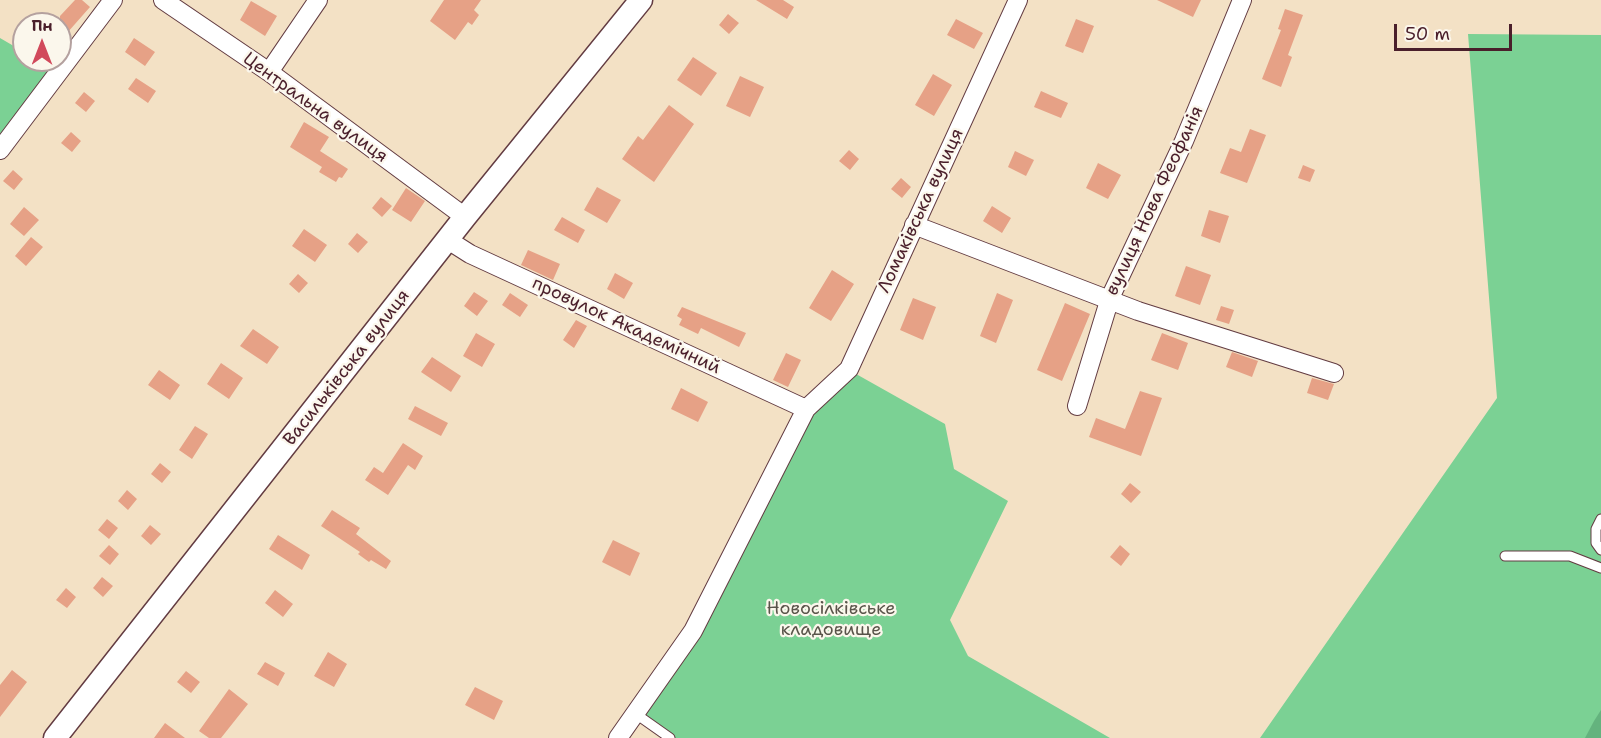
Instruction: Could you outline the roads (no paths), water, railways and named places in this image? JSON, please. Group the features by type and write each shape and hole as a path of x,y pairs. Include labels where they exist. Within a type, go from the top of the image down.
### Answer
{"street":[{"path":"0,150 113,0"},
{"name":"Центральна вулиця","path":"163,0 269,72 465,217"},
{"path":"269,72 318,0"},
{"name":"Васильківська вулиця","path":"55,738 465,217 641,0"},
{"name":"Ломаківська вулиця","path":"806,409 849,369 1018,0"},
{"name":"вулиця Нова Феофанія","path":"1077,406 1110,298 1184,141 1242,0"},
{"path":"915,225 1110,298 1138,311 1334,373"},
{"name":"провулок Академічний","path":"448,240 470,254 806,409"},
{"path":"618,738 693,631 806,409"}],"lane":[{"path":"1601,519 1596,529 1596,543 1601,549"},
{"path":"1505,555 1570,556 1600,564"},
{"path":"636,714 670,738"}],"park label":[{"name":"Новосілківське кладовище","path":"831,619"}]}
